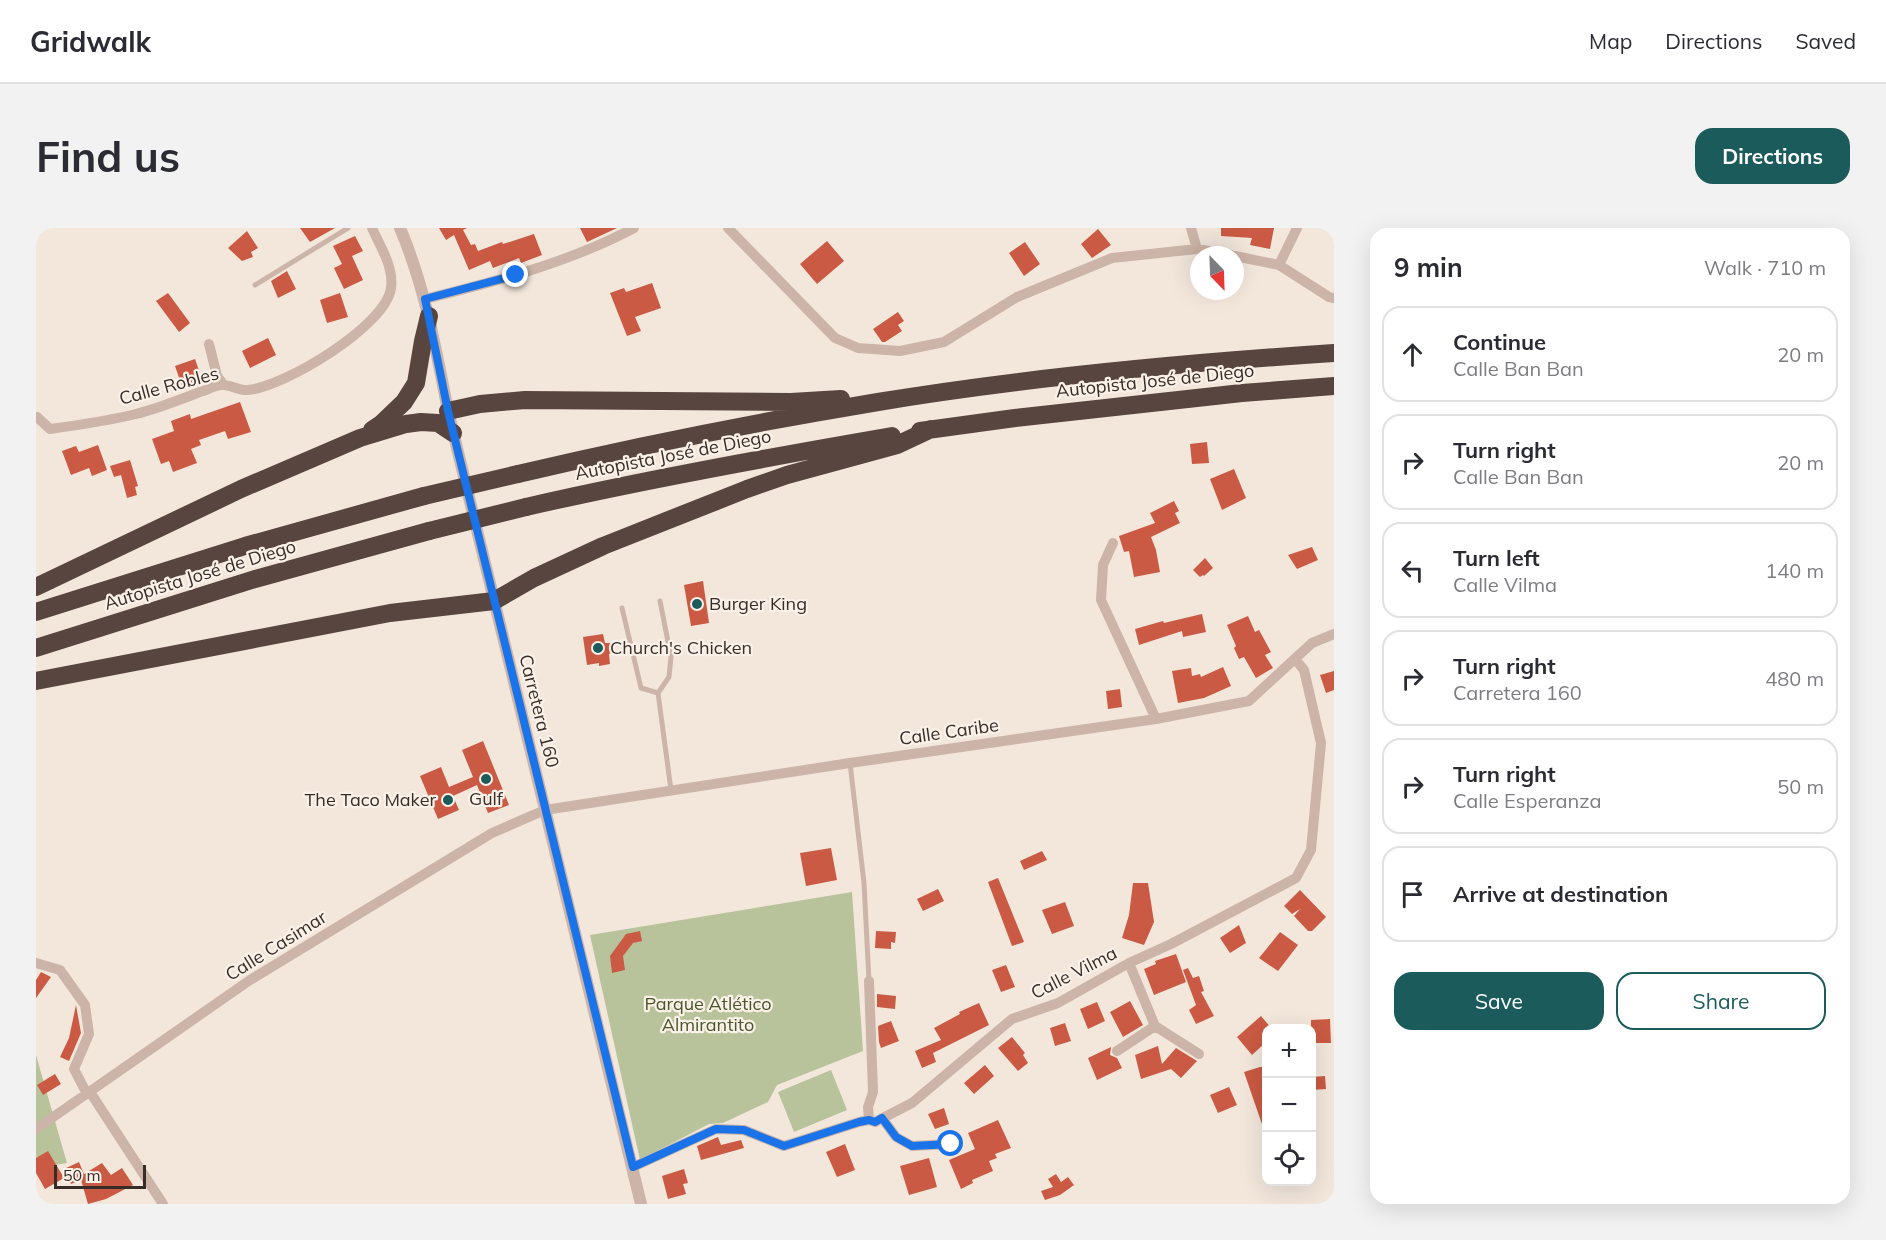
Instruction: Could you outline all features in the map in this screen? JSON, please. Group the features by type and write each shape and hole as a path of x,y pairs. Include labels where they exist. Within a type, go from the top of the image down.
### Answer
{"highway":[{"path":"360,438 391,416 404,402 416,383 427,308"},
{"name":"Autopista José de Diego","path":"36,612 245,546 424,496 636,447 881,401 1158,366 1334,353"},
{"name":"Autopista José de Diego","path":"36,648 255,579 429,531 604,489 931,429 1025,416 1219,395 1334,386"},
{"path":"448,411 480,404 525,400 791,402 863,397 881,401"},
{"path":"36,587 241,489 360,438 406,424 421,422 438,423 453,432"},
{"path":"36,681 390,614 494,601 534,578 603,546 703,506 787,475 897,445 931,429"}],"street":[{"name":"Calle Robles","path":"37,417 50,429 86,424 136,414 223,384 246,391 279,381 342,345 377,314 388,299 392,287 390,271 372,228"},
{"name":"Carretera 160","path":"400,228 410,252 427,308 453,432 641,1204"},
{"path":"427,308 506,278 561,261 634,228"},
{"path":"728,228 835,338 858,348 900,351 944,342 1017,297 1112,258 1190,250"},
{"path":"1191,228 1196,246"},
{"path":"1280,265 1297,228"},
{"path":"1244,257 1280,265 1334,298"},
{"path":"209,344 217,376 223,384"},
{"path":"1113,543 1103,565 1101,600 1156,718"},
{"name":"Calle Caribe","path":"545,810 1156,718 1249,701 1312,643 1334,634"},
{"name":"Calle Vilma","path":"633,1167 716,1129 744,1130 784,1146 869,1120 875,1122 912,1103 1012,1019 1058,1003 1129,963 1171,944 1296,878 1311,850 1321,743 1304,670 1295,659"},
{"name":"Calle Casimar","path":"36,1129 250,980 492,833 545,810"},
{"path":"36,963 60,970 85,1005 89,1034 74,1070 163,1204"},
{"path":"1129,963 1155,1026 1199,1054"},
{"path":"869,981 873,1092 868,1107 869,1120"},
{"path":"1117,1051 1155,1026"},
{"path":"882,1118 896,1137 912,1146 951,1144"}],"lane":[{"path":"255,285 348,228"},
{"path":"660,601 671,657 669,678 658,693 671,790"},
{"path":"622,608 641,688 658,693"},
{"path":"849,763 864,883 869,981"}],"green space":[{"name":"Parque Atlético Almirantito","path":"852,892 863,1051 777,1085 768,1102 723,1123 709,1124 640,1160 590,935"},
{"path":"36,1055 67,1163 36,1168"},
{"path":"831,1070 847,1110 794,1132 778,1092"}],"building":[{"path":"300,228 335,228 310,242"},
{"path":"439,228 467,228 463,230 471,245 475,244 478,251 534,234 542,255 521,263 519,258 493,268 490,261 469,270 454,235 446,240"},
{"path":"580,228 617,228 587,242"},
{"path":"1221,228 1274,228 1270,249 1250,245 1252,238 1221,236"},
{"path":"1098,229 1111,245 1092,258 1081,244"},
{"path":"247,231 258,248 251,252 253,257 242,261 228,248"},
{"path":"355,236 363,251 352,256 363,280 344,289 334,268 342,264 333,246"},
{"path":"827,241 844,261 817,284 800,264"},
{"path":"1025,242 1040,264 1024,276 1009,253"},
{"path":"287,271 296,289 278,298 271,281"},
{"path":"652,283 661,308 635,317 641,331 627,336 610,293 624,288 626,292"},
{"path":"168,293 190,323 179,332 156,301"},
{"path":"340,293 348,317 327,323 320,300"},
{"path":"898,312 904,321 898,325 902,331 882,342 873,329"},
{"path":"268,338 276,355 250,368 242,351"},
{"path":"195,359 202,379 182,386 175,366"},
{"path":"240,402 251,432 228,439 225,431 199,440 201,445 191,449 197,463 173,472 169,461 161,464 152,439 174,431 171,421 190,414 191,419"},
{"path":"1207,442 1209,463 1192,464 1190,444"},
{"path":"98,445 107,470 92,476 89,468 71,475 62,451 76,446 79,452"},
{"path":"130,460 138,486 135,487 137,495 127,498 121,475 114,477 110,466"},
{"path":"1234,469 1246,498 1222,510 1210,479"},
{"path":"1174,501 1179,511 1175,513 1180,523 1151,537 1160,572 1134,577 1129,551 1124,552 1119,536 1155,523 1150,513"},
{"path":"1312,547 1318,560 1297,569 1288,555"},
{"path":"1205,558 1213,568 1200,577 1193,570"},
{"name":"Burger King","path":"703,581 709,623 691,626 684,585"},
{"path":"1202,614 1206,632 1183,637 1182,631 1139,645 1135,629"},
{"path":"1248,616 1255,632 1259,630 1271,652 1265,655 1273,668 1256,678 1244,657 1239,659 1227,625"},
{"name":"Church's Chicken","path":"603,634 605,643 610,643 610,664 587,665 583,637"},
{"path":"1223,667 1231,686 1204,698 1178,703 1172,671 1191,668 1192,676 1200,674 1201,677"},
{"path":"1334,671 1334,690 1326,693 1320,675"},
{"path":"1120,689 1122,707 1108,709 1106,691"},
{"path":"483,741 509,805 488,813 477,785 453,796 459,810 438,819 420,776 441,767 449,787 473,777 462,750"},
{"path":"831,848 837,880 806,886 800,853"},
{"path":"1042,851 1047,860 1024,870 1020,861"},
{"path":"998,878 1024,942 1012,946 988,882"},
{"path":"1133,883 1148,883 1154,922 1144,945 1122,938 1129,915"},
{"path":"938,889 944,901 923,911 917,899"},
{"path":"1300,890 1326,917 1312,931 1308,931 1294,916 1300,909 1292,914 1284,906"},
{"path":"1065,902 1074,926 1052,934 1042,910"},
{"path":"1239,925 1246,943 1230,953 1220,938"},
{"path":"640,931 642,941 633,943 623,956 625,970 612,973 610,956 626,934"},
{"path":"876,931 896,932 895,943 891,942 891,949 875,948"},
{"path":"1280,932 1298,945 1278,971 1259,958"},
{"path":"1176,954 1186,982 1154,995 1144,969 1156,964 1155,961"},
{"path":"1006,965 1015,987 1001,992 992,970"},
{"path":"1188,968 1193,978 1199,976 1204,991 1201,992 1214,1016 1196,1024 1189,1010 1196,1005 1183,970"},
{"path":"41,972 51,977 36,998 36,980"},
{"path":"877,994 896,996 895,1009 877,1007"},
{"path":"1130,1001 1143,1025 1123,1037 1110,1012"},
{"path":"1097,1002 1105,1021 1088,1029 1080,1009"},
{"path":"979,1003 989,1025 933,1053 936,1062 922,1068 915,1051 941,1040 934,1028 960,1014 959,1012"},
{"path":"76,1005 81,1033 69,1061 60,1057 69,1038"},
{"path":"1261,1016 1268,1024 1262,1024 1262,1046 1252,1055 1237,1037"},
{"path":"1330,1019 1331,1043 1316,1043 1316,1024 1311,1024 1311,1020"},
{"path":"891,1021 899,1041 881,1048 878,1026"},
{"path":"1065,1023 1071,1041 1055,1046 1050,1028"},
{"path":"1012,1037 1025,1053 1023,1055 1028,1063 1018,1071 998,1048"},
{"path":"1158,1046 1162,1064 1176,1048 1197,1061 1181,1078 1171,1069 1141,1079 1135,1055"},
{"path":"1111,1047 1110,1055 1117,1058 1122,1068 1097,1080 1088,1058"},
{"path":"985,1065 994,1076 974,1094 964,1083"},
{"path":"1262,1067 1262,1124 1244,1072"},
{"path":"55,1074 61,1084 43,1095 37,1085"},
{"path":"1325,1076 1326,1089 1316,1090 1316,1077"},
{"path":"1229,1087 1237,1105 1218,1113 1210,1095"},
{"path":"944,1108 949,1124 935,1129 928,1114"},
{"path":"998,1120 1011,1148 995,1154 997,1158 989,1161 993,1171 972,1180 973,1183 961,1189 949,1160 975,1149 968,1133"},
{"path":"718,1137 721,1145 741,1140 744,1148 701,1160 697,1146"},
{"path":"845,1144 855,1170 837,1177 826,1152"},
{"path":"48,1151 64,1178 45,1189 36,1173 36,1158"},
{"path":"929,1158 937,1187 909,1195 900,1166"},
{"path":"79,1162 84,1174 102,1163 111,1175 122,1168 133,1185 106,1199 88,1204 81,1180 71,1184 64,1169"},
{"path":"684,1169 688,1183 683,1184 686,1194 668,1199 662,1176"},
{"path":"1056,1174 1061,1182 1068,1177 1074,1185 1060,1195 1045,1200 1041,1191 1053,1187 1048,1179"}],"place":[{"name":"Burger King","path":"697,604"},
{"name":"Church's Chicken","path":"598,648"},
{"name":"Gulf","path":"486,779"},
{"name":"The Taco Maker","path":"448,800"}],"route":[{"path":"516,275 425,299 448,411 633,1167 716,1129 744,1130 784,1146 859,1122 869,1120 875,1122 882,1118 896,1137 912,1146 951,1144"}]}
